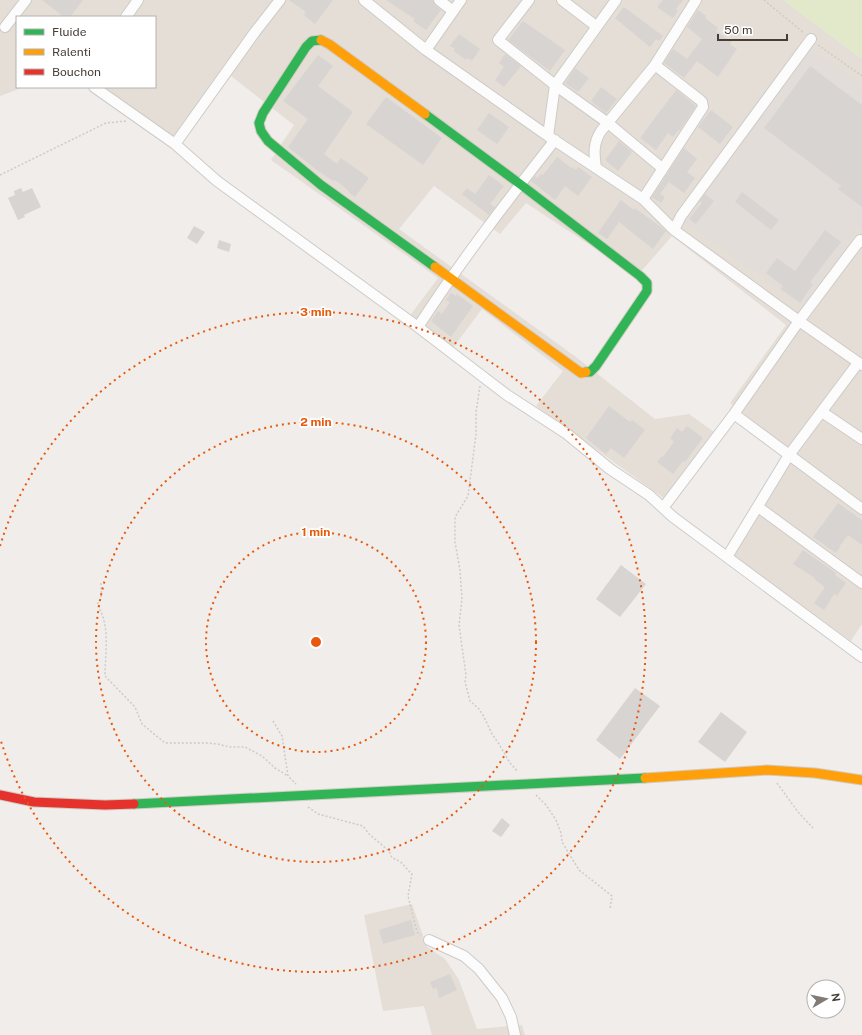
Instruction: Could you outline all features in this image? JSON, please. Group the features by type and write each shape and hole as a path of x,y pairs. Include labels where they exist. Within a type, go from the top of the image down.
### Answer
{"street":[{"path":"5,27 26,0"},
{"path":"127,16 138,0"},
{"path":"175,144 255,32 280,0"},
{"path":"364,0 426,50 552,138 643,199 674,230 860,364 789,456 728,557"},
{"path":"439,0 453,11"},
{"path":"426,50 461,0"},
{"path":"529,0 498,40 555,85 608,123 662,168"},
{"path":"562,0 596,26"},
{"path":"418,326 450,278 520,184 552,138 555,85 616,0"},
{"path":"596,168 594,154 596,139 655,65 692,2"},
{"path":"674,230 681,216 811,39"},
{"path":"321,40 329,44 520,184 640,276 647,283 648,291 596,366 590,372 581,373 450,278 321,185 268,141 261,131 259,123 262,113 306,47 312,41 321,40"},
{"path":"643,199 703,107 700,100 655,65"},
{"path":"95,88 175,144 217,181 418,326 507,395 566,434 610,469 649,495 673,517 862,657"},
{"path":"663,508 734,414 799,321 860,240 862,242"},
{"path":"822,412 862,439"},
{"path":"734,414 862,509"},
{"path":"758,508 862,583"},
{"path":"0,795 34,802 105,805 428,790 527,783 595,781 672,775 794,770 862,780"},
{"path":"429,940 464,956 479,969 502,998 511,1017 515,1035"}],"path":[{"path":"764,0 811,39 862,76"},
{"path":"0,175 106,123 140,120"},
{"path":"482,376 476,412 476,434 468,496 455,517 455,542 460,570 462,599 459,625 466,674 465,682 470,702 479,709 483,715 492,734 510,763 549,809 561,833 562,842 579,870 612,896 610,909"},
{"path":"102,583 100,601 97,604 103,614 106,632 105,676 135,707 142,724 165,743 205,743 230,747 245,747 262,756 275,768 288,776 303,795 308,807 318,814 363,826 369,834 389,851 392,858 402,862 412,874 408,896 417,932 429,940"},
{"path":"273,721 282,736 288,776"},
{"path":"777,782 798,812 813,828"}],"shaded area":[{"path":"0,0 783,0 862,59 862,624 851,641 733,555 795,454 730,403 786,325 672,236 637,276 526,203 500,234 434,186 399,229 576,357 655,419 689,414 714,432 665,499 536,406 563,371 482,309 452,349 409,317 438,278 271,160 294,125 231,76 179,145 97,88 156,88 156,16 16,16 16,88 21,88 0,96"},
{"path":"810,47 862,84 862,231 858,228 802,306 683,220"},
{"path":"412,904 427,947 445,959 459,980 477,1029 522,1025 525,1035 432,1035 424,1006 383,1011 364,915"}],"green space":[{"path":"783,0 862,0 862,59"}],"building":[{"path":"42,0 83,0 71,16 63,16"},
{"path":"289,0 333,0 315,24 304,15 306,12"},
{"path":"386,0 433,0 435,5 441,10 426,30 413,21 415,19"},
{"path":"663,0 683,0 676,9 678,11 673,18 657,7"},
{"path":"624,7 663,36 659,41 656,39 650,47 615,18"},
{"path":"698,10 706,16 705,18 718,28 716,31 732,42 730,44 737,49 718,77 697,61 684,78 664,63 673,49 687,59 702,39 687,27"},
{"path":"523,21 565,50 550,71 508,40"},
{"path":"459,34 480,49 472,61 467,58 466,60 450,46"},
{"path":"505,54 521,66 504,87 495,80 504,67 499,63"},
{"path":"318,55 333,66 318,86 353,112 324,154 337,164 341,158 369,178 355,197 335,180 333,181 314,168 288,147 308,119 283,101"},
{"path":"810,66 862,105 862,207 838,189 841,186 764,128"},
{"path":"575,68 589,78 578,92 565,83"},
{"path":"601,87 617,99 606,113 591,101"},
{"path":"676,90 696,106 680,130 673,137 668,133 656,150 640,138"},
{"path":"386,97 442,138 423,165 366,124"},
{"path":"711,110 733,127 720,144 698,127"},
{"path":"489,113 509,127 497,144 477,130"},
{"path":"619,141 632,152 618,171 605,160"},
{"path":"684,148 697,159 687,172 695,178 684,193 669,182 660,194 665,197 661,203 652,197"},
{"path":"557,157 571,168 572,167 576,170 578,167 592,177 578,196 565,186 555,200 531,181 535,176 538,178 541,174 543,175"},
{"path":"489,175 504,186 490,204 495,207 489,215 462,194 467,188 475,194"},
{"path":"21,188 23,192 32,188 41,207 24,215 25,217 18,220 8,198 15,195 14,191"},
{"path":"742,192 779,220 771,230 735,202"},
{"path":"705,194 714,201 696,224 689,219 702,203 700,201"},
{"path":"621,200 634,210 635,208 666,231 653,249 619,222 607,239 598,233"},
{"path":"194,226 205,232 197,244 187,238"},
{"path":"825,230 841,242 810,282 813,284 800,303 781,289 783,286 766,273 777,258 795,271"},
{"path":"219,240 231,244 229,252 217,248"},
{"path":"451,293 456,296 457,294 473,306 451,337 431,321 438,311 442,314 450,302 446,300"},
{"path":"609,406 630,422 632,420 645,430 624,458 611,448 606,454 586,438"},
{"path":"687,426 703,438 685,462 683,461 673,474 657,462 662,456 663,457 674,442 670,438 677,428 682,432"},
{"path":"838,503 862,520 862,545 848,535 836,553 813,537"},
{"path":"803,550 836,573 835,575 846,583 837,596 834,594 824,610 814,603 825,587 814,579 815,578 793,564"},
{"path":"621,565 646,584 620,617 596,599"},
{"path":"635,688 660,706 620,759 596,740"},
{"path":"721,712 747,732 725,762 698,742"},
{"path":"502,818 510,825 501,837 492,831"},
{"path":"411,920 415,935 383,944 379,930"},
{"path":"450,974 457,990 439,998 437,988 433,989 430,982"}],"traffic: fast":[{"path":"321,40 312,41 306,47 263,113 259,123 261,131 268,141 321,185 435,267"},
{"path":"425,114 520,184 640,276 647,283 647,291 596,366 590,372 586,372"},
{"path":"134,804 645,778"}],"traffic: slow":[{"path":"321,40 329,44 425,114"},
{"path":"435,267 581,373 586,372"},
{"path":"645,778 767,770 815,773 862,780"}],"traffic: jam":[{"path":"0,795 34,802 105,805 134,804"}]}
